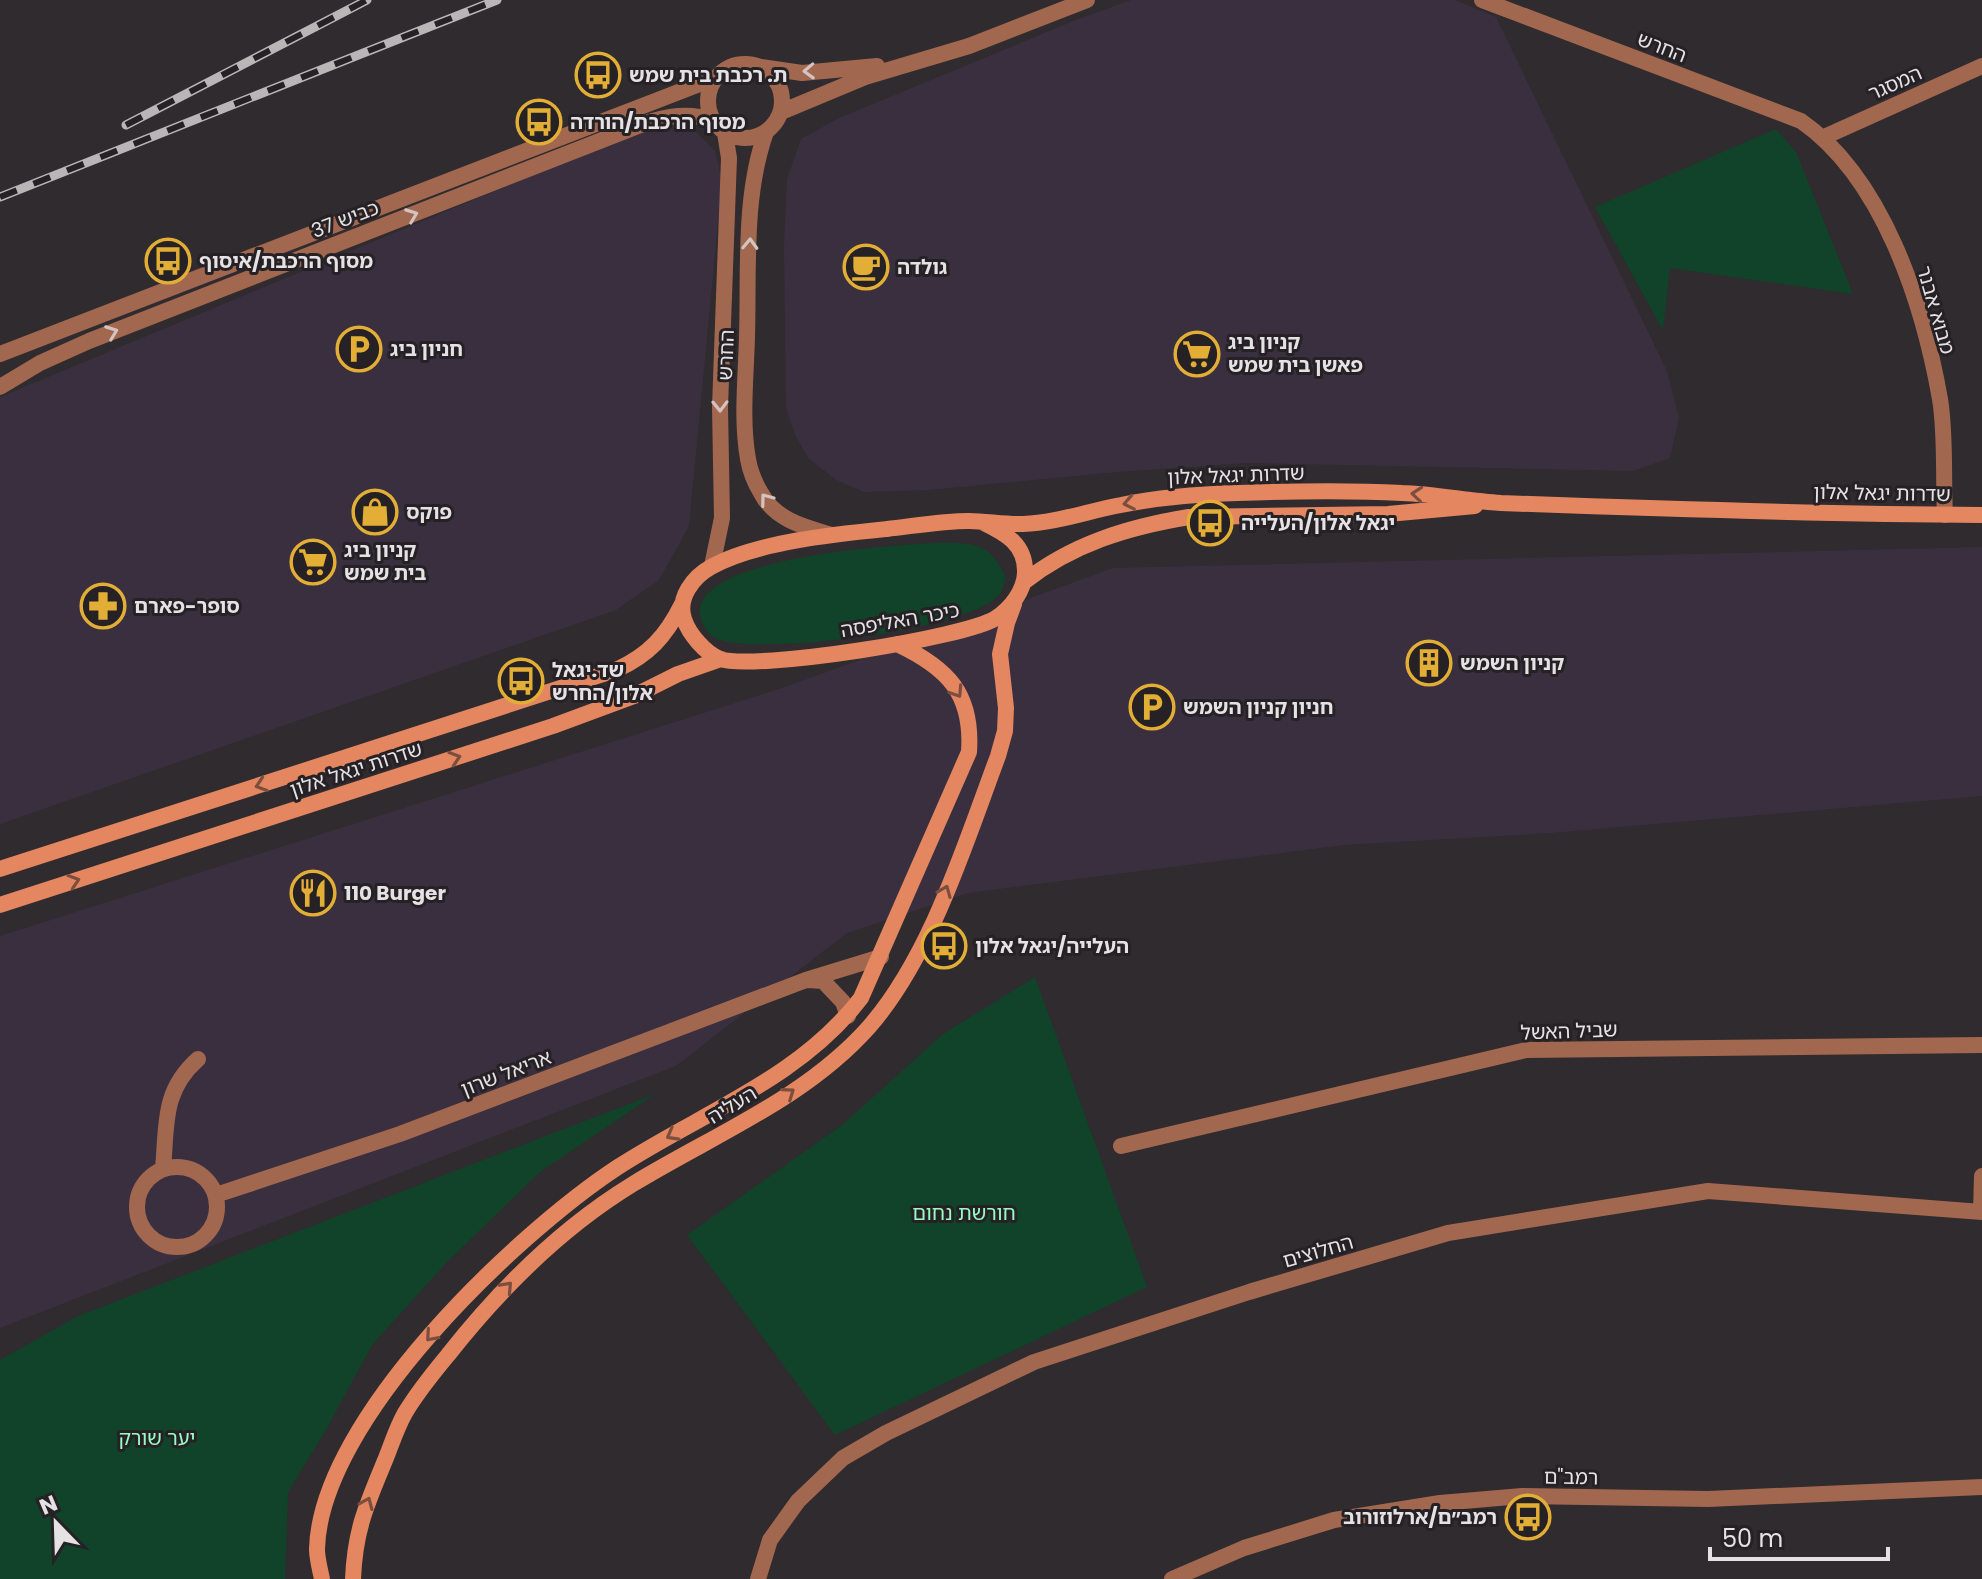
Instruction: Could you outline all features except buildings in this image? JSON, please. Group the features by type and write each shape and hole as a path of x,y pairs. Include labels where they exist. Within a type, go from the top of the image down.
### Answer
{"main road":[{"name":"שדרות יגאל אלון","path":"982,522 1022,524 1049,521 1140,501 1242,492 1401,493 1494,503 1982,515"},
{"name":"שדרות יגאל אלון","path":"1021,588 1048,563 1068,552 1115,534 1163,521 1189,517 1388,514 1494,503"},
{"path":"721,659 699,644 684,619 682,604 686,591 698,576 712,566 748,553 832,535 982,522 1014,541 1025,567 1021,588"},
{"name":"כיכר האליפסה","path":"721,659 775,660 935,638 998,617 1021,588"},
{"name":"העליה","path":"353,1579 360,1521 405,1414 466,1331 548,1247 609,1199 724,1135 819,1072 869,1027 891,997 931,928 998,756 1005,731 1006,708 1000,654 1007,623 1021,588"},
{"name":"שדרות יגאל אלון","path":"0,869 616,670 637,661 654,648 671,627 682,604"},
{"name":"העליה","path":"322,1579 317,1549 322,1521 330,1488 357,1434 405,1366 461,1301 520,1242 584,1190 657,1143 786,1069 823,1041 861,998 969,752 970,731 964,699 953,683 924,657 897,644"},
{"name":"שדרות יגאל אלון","path":"0,905 553,726 721,659"}],"street":[{"path":"781,112 865,77 969,46 1087,0"},
{"name":"החרש","path":"1482,0 1801,121 1824,137"},
{"path":"758,66 777,82 782,94 781,112 766,132 748,139 719,126 708,95 715,78 735,66 746,64 802,73 882,65 969,46"},
{"name":"המסגר","path":"1824,137 1982,66"},
{"name":"כביש 37","path":"0,354 715,78"},
{"name":"כביש 37","path":"0,387 40,363 89,341 643,124 678,115 719,126"},
{"name":"החרש","path":"712,566 722,518 720,407 729,158 719,126"},
{"name":"החרש","path":"766,132 756,166 752,204 745,399 748,458 762,496 773,509 802,527 832,535"},
{"name":"מבוא אבנר","path":"1824,137 1848,165 1875,207 1902,263 1918,309 1940,401 1945,515"},
{"name":"אריאל שרון","path":"216,1195 400,1134 806,980 881,957"},
{"path":"806,980 823,981 843,1002 848,1016"},
{"name":"שביל האשל","path":"1121,1146 1526,1050 1982,1045"},
{"path":"163,1169 169,1102 177,1082 198,1059"},
{"path":"176,1166 201,1174 216,1195 218,1209 208,1234 184,1247 158,1243 139,1223 137,1197 143,1184 163,1169 176,1166"},
{"path":"1982,1176 1982,1212"},
{"name":"החלוצים","path":"758,1579 770,1540 798,1501 843,1458 886,1433 1034,1362 1249,1292 1448,1233 1708,1191 1982,1212"},
{"name":"רמב\"ם","path":"1172,1579 1244,1548 1334,1520 1440,1503 1522,1496 1708,1499 1982,1487"}],"shaded area":[{"path":"1131,0 1455,0 1496,17 1667,371 1679,418 1670,458 1633,471 1246,463 929,490 864,492 836,480 808,458 795,435 786,407 784,246 787,179 801,139 839,118"},
{"path":"663,121 691,127 715,151 722,181 689,526 659,580 616,610 0,824 0,397"},
{"path":"1982,547 1982,796 1551,833 1344,845 968,893 847,933 676,1066 0,1328 0,936 782,688 1113,568"}],"green space":[{"path":"1776,129 1796,152 1853,294 1670,268 1663,330 1595,207"},
{"path":"935,543 970,544 986,550 1006,578 1000,593 980,608 948,619 908,629 817,642 740,643 717,639 708,632 701,619 706,595 728,580 760,567 841,551"},
{"name":"חורשת נחום","path":"1035,977 1147,1287 835,1435 687,1235 842,1125 943,1034"},
{"name":"יער שורק","path":"655,1094 539,1173 448,1261 372,1345 288,1492 285,1579 0,1579 0,1360 78,1316"}],"railway":[{"path":"126,125 367,0"},
{"path":"0,197 497,0"}],"place":[{"name":"ת. רכבת בית שמש","path":"598,75"},
{"name":"מסוף הרכבת/הורדה","path":"539,122"},
{"name":"מסוף הרכבת/איסוף","path":"168,261"},
{"name":"גולדה","path":"866,267"},
{"name":"חניון ביג","path":"359,349"},
{"name":"קניון ביג פאשן בית שמש","path":"1197,354"},
{"name":"פוקס","path":"375,512"},
{"name":"יגאל אלון/העלייה","path":"1210,523"},
{"name":"קניון ביג בית שמש","path":"313,562"},
{"name":"סופר-פארם","path":"103,606"},
{"name":"קניון השמש","path":"1429,663"},
{"name":"שד.יגאל אלון/החרש","path":"521,681"},
{"name":"חניון קניון השמש","path":"1152,707"},
{"name":"110 Burger","path":"313,893"},
{"name":"העלייה/יגאל אלון","path":"944,946"},
{"name":"רמב״ם/ארלוזורוב","path":"1528,1517"}]}
